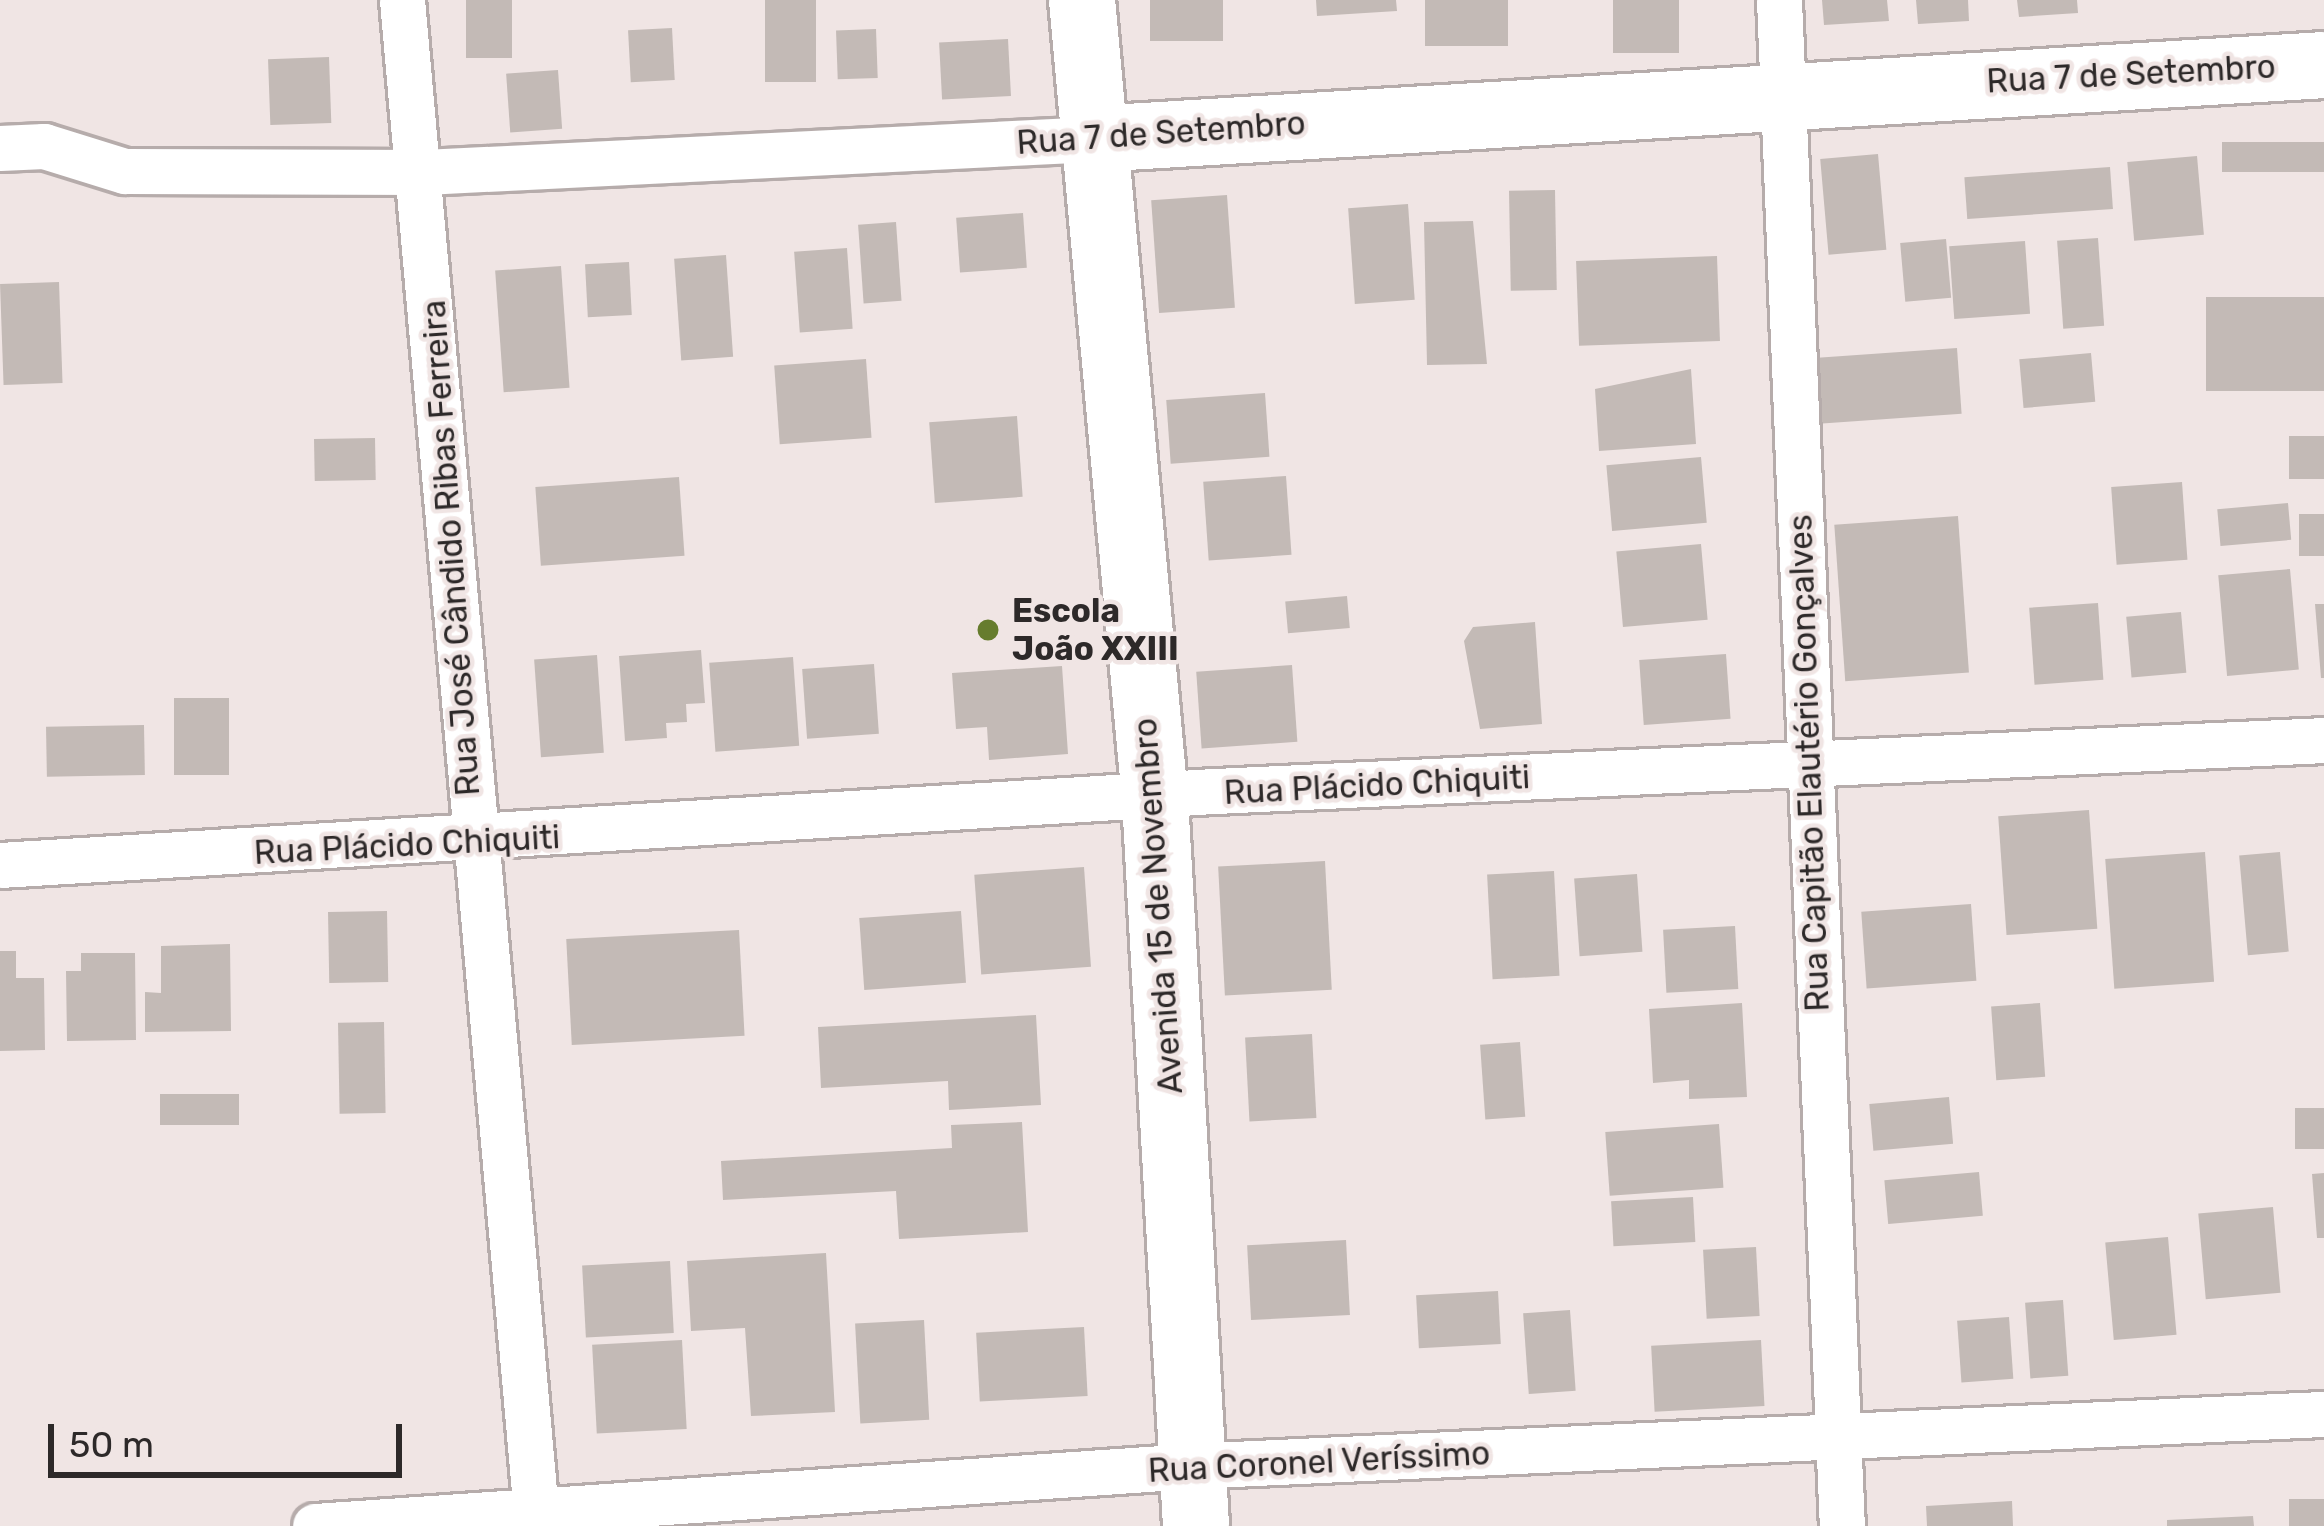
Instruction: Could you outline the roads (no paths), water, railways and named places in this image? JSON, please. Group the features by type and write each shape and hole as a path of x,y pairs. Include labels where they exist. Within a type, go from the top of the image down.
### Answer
{"main road":[{"name":"Avenida 15 de Novembro","path":"1082,0 1155,799 1193,1496"},
{"name":"Rua 7 de Setembro","path":"1094,139 1783,90 2324,65"}],"street":[{"name":"Rua José Cândido Ribas Ferreira","path":"402,0 424,172 472,843 537,1519"},
{"name":"Rua Capitão Elautério Gonçalves","path":"1779,0 1842,1526"},
{"name":"Rua 7 de Setembro","path":"0,148 44,146 124,171 424,172 1094,139"},
{"name":"Rua Plácido Chiquiti","path":"0,865 472,843 1155,799 2324,740"},
{"name":"Rua Coronel Veríssimo","path":"314,1526 1193,1496 1835,1440 2324,1414"}],"place":[{"name":"Escola João XXIII","path":"988,630"}]}
